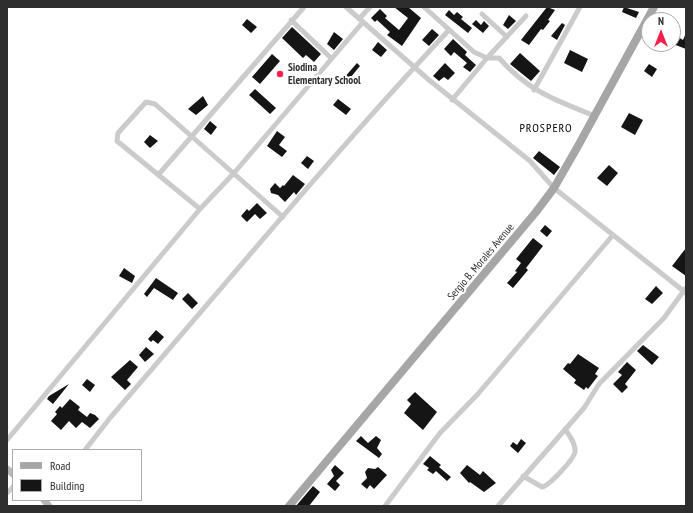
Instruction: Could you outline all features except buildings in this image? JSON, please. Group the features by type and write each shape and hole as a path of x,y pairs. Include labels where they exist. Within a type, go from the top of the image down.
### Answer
{"main road":[{"name":"Sergio B. Morales Avenue","path":"289,506 510,245 554,188 654,7"}],"street":[{"path":"158,174 290,20 304,7"},
{"path":"346,7 452,100 530,161 554,188 685,291 664,318 599,384 584,408 498,506"},
{"path":"7,440 200,208 234,173 331,58 370,7"},
{"path":"424,7 474,52 487,58 499,58 512,72 534,90 595,116"},
{"path":"534,90 580,7"},
{"path":"482,14 508,38"},
{"path":"452,100 487,58 508,38 526,16"},
{"path":"290,20 331,58"},
{"path":"86,449 110,418 283,217 414,67 449,30"},
{"path":"200,208 120,145 117,141 118,133 146,102 155,104 192,135 283,217"},
{"path":"385,506 440,433 477,395 613,235"},
{"path":"523,476 542,487 549,484 558,475 572,459 575,452 575,446 565,429"}],"place":[{"name":"Siodina Elementary School","path":"280,74"}],"district":[{"name":"PROSPERO","path":"546,129"}]}
